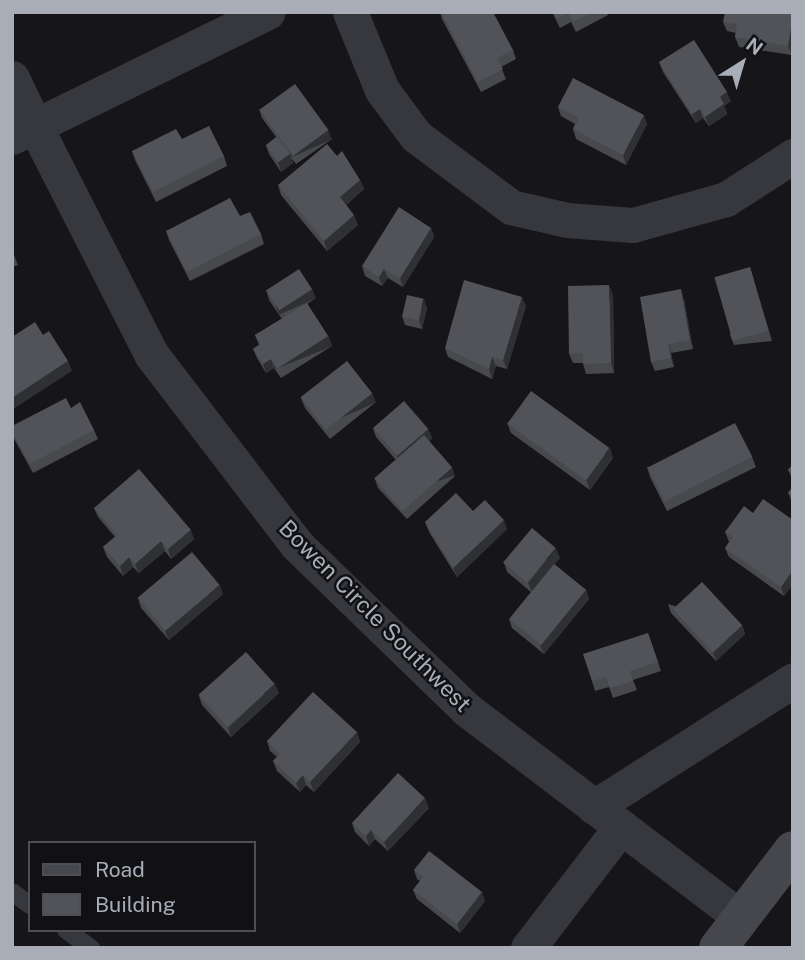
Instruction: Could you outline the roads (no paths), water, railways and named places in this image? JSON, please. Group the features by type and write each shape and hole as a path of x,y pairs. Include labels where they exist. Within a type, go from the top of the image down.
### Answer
{"main road":[{"path":"718,948 793,850"}],"street":[{"path":"24,131 268,12"},
{"path":"350,12 382,90 416,136 511,207 567,220 633,225 726,199 793,156"},
{"name":"Bowen Circle Southwest","path":"12,78 24,131 151,354 298,545 466,709 741,918"},
{"path":"528,948 608,817 793,680"}],"lane":[{"path":"12,892 28,904"},
{"path":"69,932 91,948"}]}
